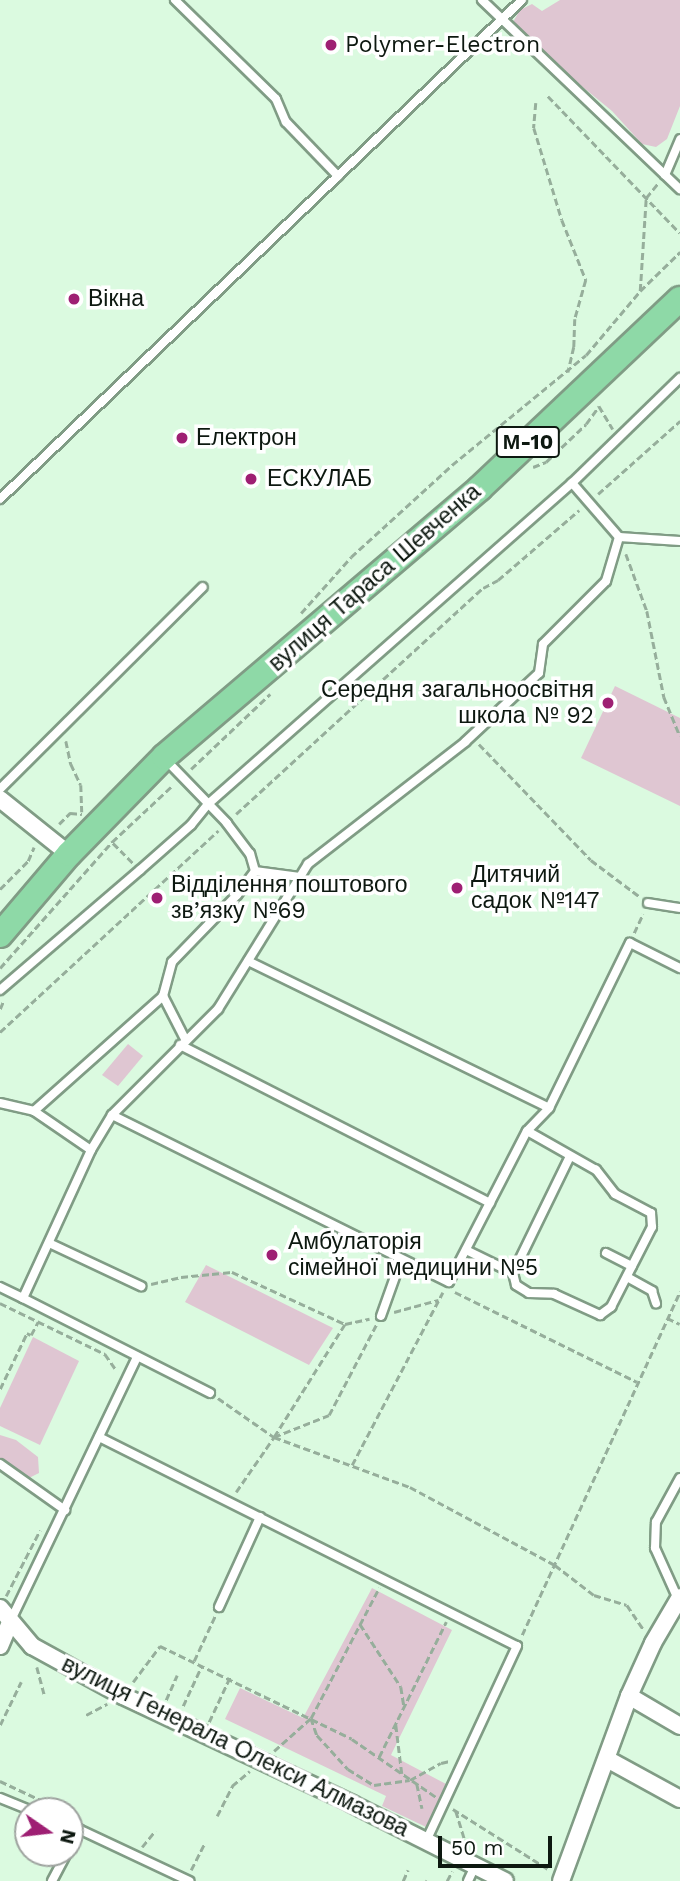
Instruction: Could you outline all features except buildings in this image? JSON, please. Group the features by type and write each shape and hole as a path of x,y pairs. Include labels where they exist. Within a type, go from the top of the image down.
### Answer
{"main road":[{"name":"вулиця Тараса Шевченка","path":"0,935 69,854 164,757 480,488 680,299"}],"street":[{"path":"0,799 69,854"},
{"path":"564,1880 629,1696 653,1643 679,1598"},
{"path":"0,1646 3,1613"},
{"name":"вулиця Генерала Олекси Алмазова","path":"3,1613 32,1646 123,1696 426,1842 471,1874 505,1881"},
{"path":"629,1696 680,1727"},
{"path":"607,1759 680,1799"}],"lane":[{"path":"175,0 276,99 286,122 338,176"},
{"path":"482,0 680,190"},
{"path":"0,499 522,0"},
{"path":"664,175 680,139"},
{"path":"0,990 191,825 208,804 572,483 615,438 680,379"},
{"path":"572,483 620,537 680,541"},
{"path":"23,1298 91,1150 112,1115 218,1009 308,864 472,736 539,673 543,644 606,581 620,537"},
{"path":"0,789 62,724 203,587"},
{"path":"164,757 250,854 255,871"},
{"path":"255,871 300,877"},
{"path":"34,1111 163,996 172,962 237,895 255,871"},
{"path":"648,902 680,908"},
{"path":"112,1115 449,1282 527,1131 549,1108 630,943 680,968"},
{"path":"248,961 549,1108"},
{"path":"163,996 183,1042 490,1203"},
{"path":"0,1103 34,1111 91,1150"},
{"path":"527,1131 596,1170 615,1194 651,1213 652,1227 627,1277 611,1307 600,1314 554,1294 529,1293 516,1285 513,1273 570,1156"},
{"path":"49,1242 141,1286"},
{"path":"466,1250 513,1273"},
{"path":"606,1253 632,1266"},
{"path":"381,1315 401,1260"},
{"path":"627,1277 652,1291 656,1303"},
{"path":"0,1287 210,1393"},
{"path":"3,1613 65,1510 137,1357"},
{"path":"99,1437 517,1646 426,1842"},
{"path":"0,1464 65,1510"},
{"path":"679,1598 655,1548 656,1522 680,1478"},
{"path":"219,1607 260,1517"},
{"path":"84,1832 167,1877 188,1880"}],"path":[{"path":"548,96 680,233"},
{"path":"536,103 534,128 562,220 586,281 575,319 574,347 568,373"},
{"path":"640,291 646,198 664,175"},
{"path":"351,557 452,465 568,373 640,291 680,252"},
{"path":"523,471 546,462 586,424 599,406 612,427 615,438"},
{"path":"234,817 483,588 498,580 680,421"},
{"path":"620,537 647,611 664,697 680,736"},
{"path":"0,968 112,842 271,694"},
{"path":"59,824 70,813 82,814 81,785 71,764 62,724"},
{"path":"472,736 495,765 591,860 648,902 630,943"},
{"path":"0,1032 218,831"},
{"path":"112,842 140,870"},
{"path":"0,889 36,851"},
{"path":"141,1286 181,1277 232,1272 345,1324 438,1300"},
{"path":"352,1465 446,1287 638,1383"},
{"path":"517,1646 680,1292"},
{"path":"0,1303 105,1354 113,1362 117,1377"},
{"path":"274,1437 329,1415 381,1315"},
{"path":"667,1318 680,1324"},
{"path":"0,1389 27,1333 31,1335 38,1322"},
{"path":"229,1502 274,1437 345,1324"},
{"path":"210,1393 274,1437 410,1486 555,1565 594,1595 627,1605 653,1643"},
{"path":"3,1613 54,1502"},
{"path":"282,1744 312,1718 384,1579"},
{"path":"194,1661 219,1607"},
{"path":"379,1758 451,1613"},
{"path":"360,1624 401,1687 404,1707"},
{"path":"32,1646 44,1693"},
{"path":"86,1715 123,1696 160,1646 230,1677 352,1739 564,1880"},
{"path":"175,1721 202,1665"},
{"path":"160,1714 177,1675"},
{"path":"203,1734 230,1677"},
{"path":"0,1726 21,1682"},
{"path":"312,1718 317,1735 348,1769 374,1784 410,1780 441,1762 464,1758"},
{"path":"396,1724 402,1774"},
{"path":"0,1781 34,1797"},
{"path":"416,1784 422,1808"},
{"path":"218,1816 232,1786"},
{"path":"188,1880 205,1843"},
{"path":"403,1881 408,1870"}],"shaded area":[{"path":"560,0 680,0 680,106 667,139 656,147 642,144 612,111 518,34 513,22 520,10 532,4 542,11"},
{"path":"615,686 680,718 680,806 581,758"},
{"path":"128,1044 143,1056 118,1086 102,1075"},
{"path":"206,1265 333,1328 309,1365 185,1302"},
{"path":"33,1337 79,1361 40,1445 0,1426 0,1408"},
{"path":"0,1435 16,1440 38,1457 39,1473 25,1480 0,1460"},
{"path":"372,1588 452,1630 391,1755 446,1784 426,1827 382,1806 386,1796 225,1719 240,1688 303,1718"}],"place":[{"name":"Polymer-Electron","path":"331,45"},
{"name":"Вікна","path":"74,299"},
{"name":"Електрон","path":"182,438"},
{"name":"ЕСКУЛАБ","path":"251,479"},
{"name":"Середня загальноосвітня школа № 92","path":"608,703"},
{"name":"Дитячий садок №147","path":"457,888"},
{"name":"Відділення поштового зв’язку №69","path":"157,898"},
{"name":"Амбулаторія сімейної медицини №5","path":"272,1255"}]}
